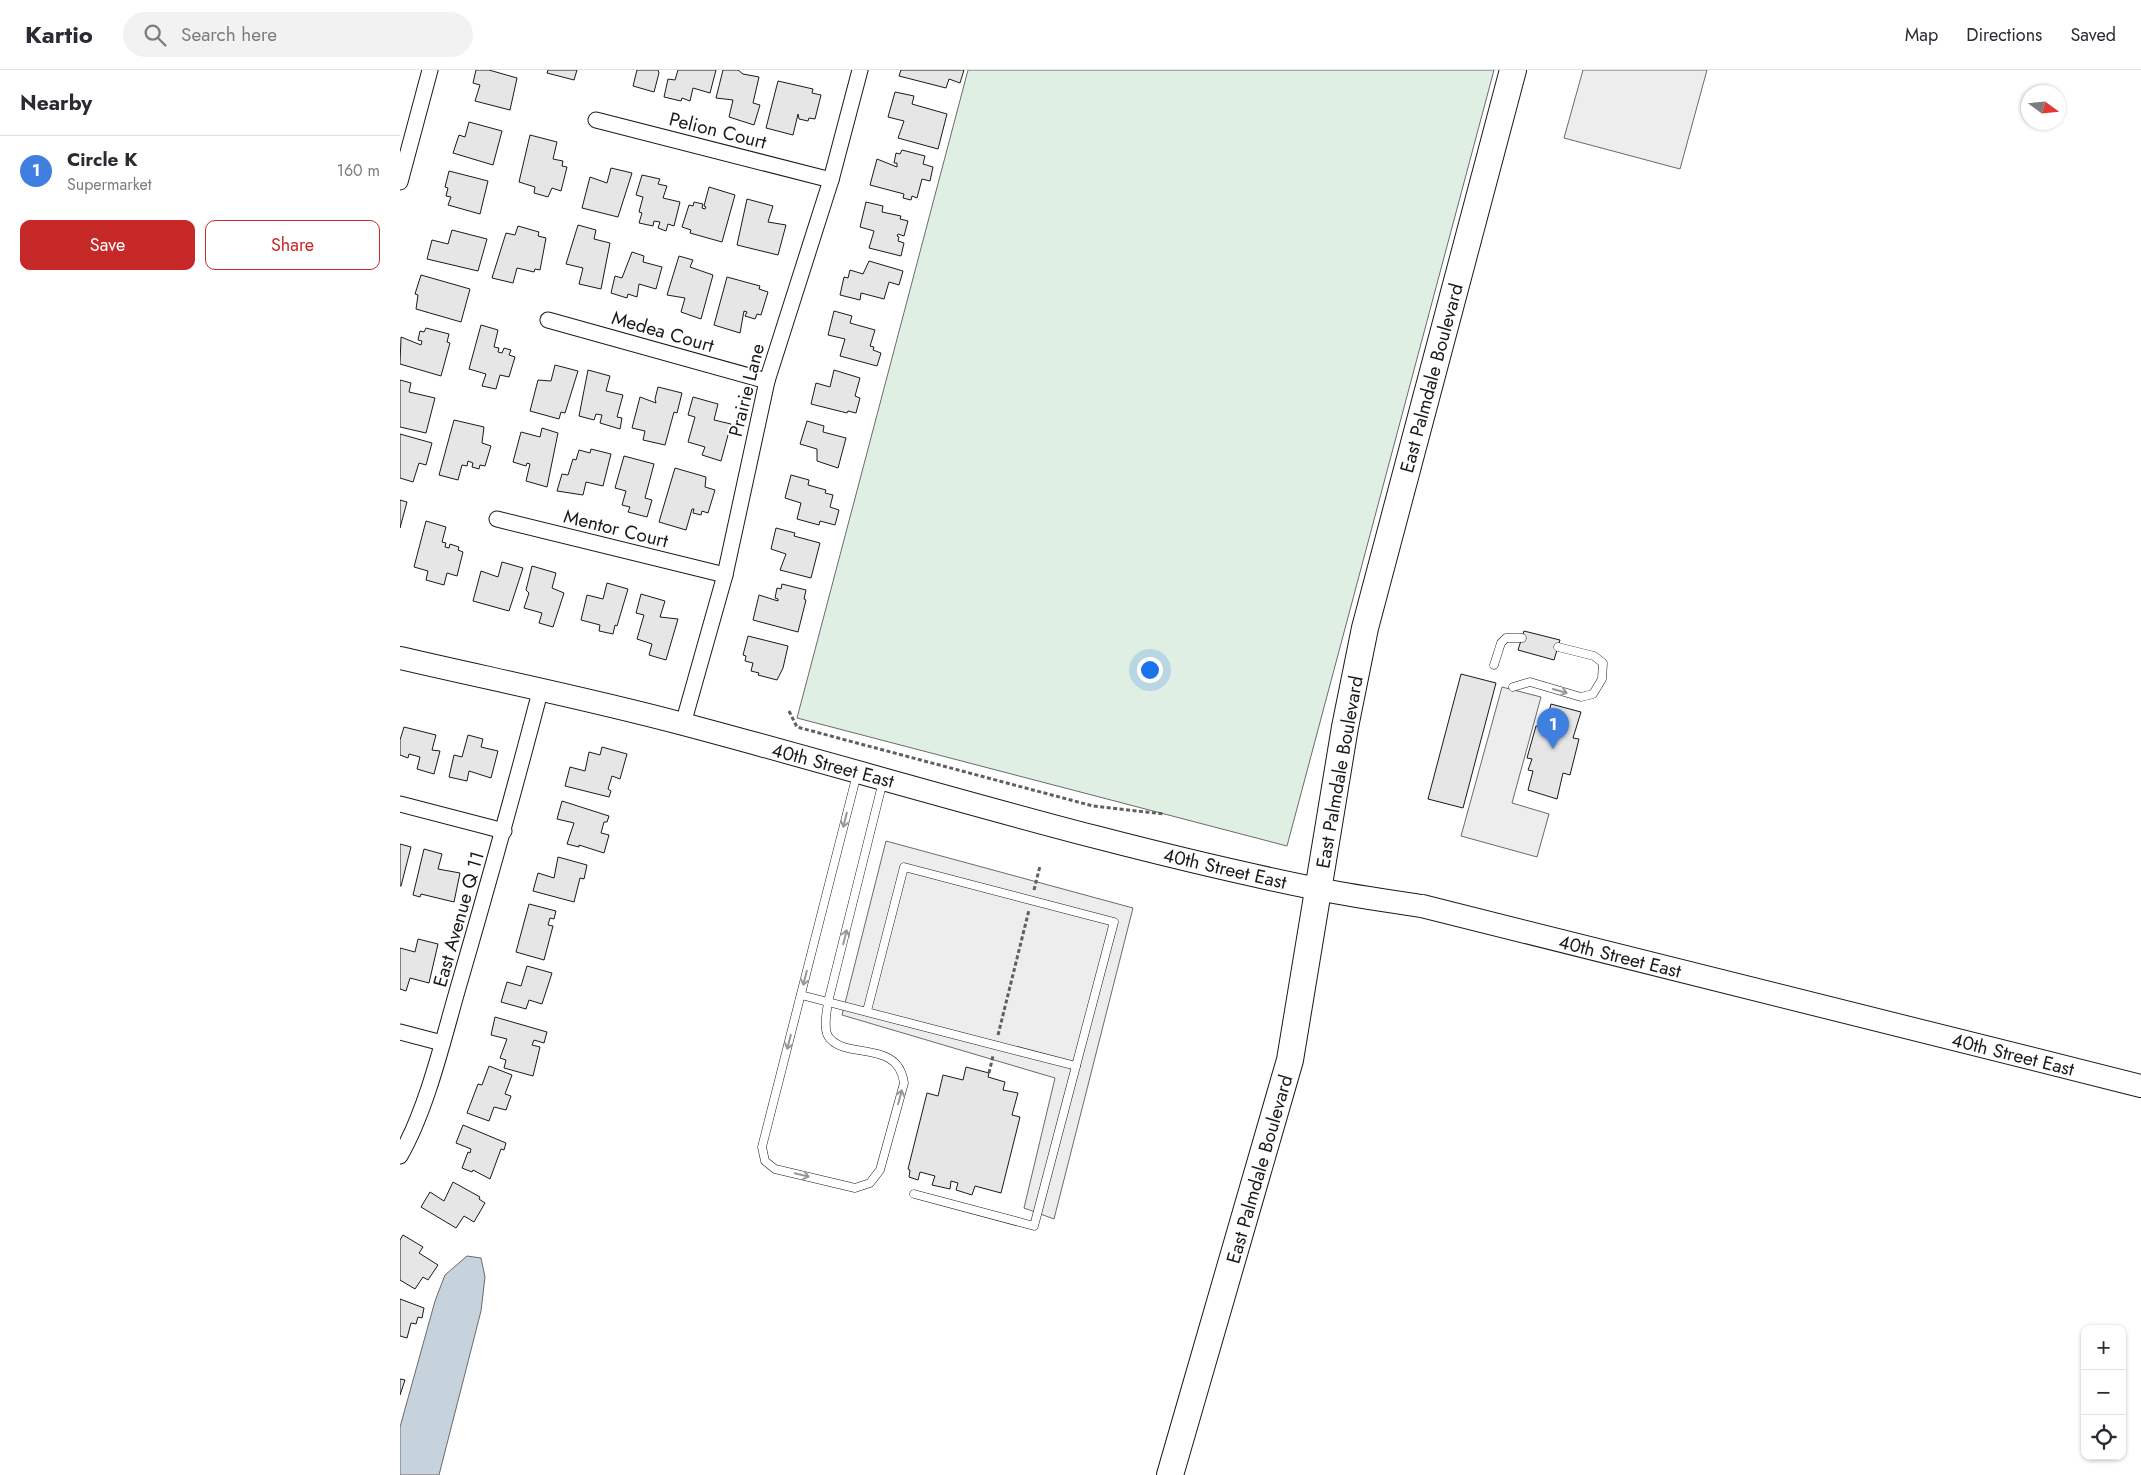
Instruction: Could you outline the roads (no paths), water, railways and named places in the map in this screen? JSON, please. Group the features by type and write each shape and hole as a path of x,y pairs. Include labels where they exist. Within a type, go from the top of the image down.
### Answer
{"highway":[{"name":"East Palmdale Boulevard","path":"1170,1475 1290,1060 1345,727 1365,628 1513,70"}],"main road":[{"name":"40th Street East","path":"400,658 541,688 683,724 858,773 1182,859 1319,890 1422,906 2141,1086"}],"street":[{"path":"400,182 430,70"},
{"name":"Prairie Lane","path":"683,724 725,575 767,381 831,180 860,70"},
{"name":"Pelion Court","path":"596,120 831,180"},
{"name":"Medea Court","path":"548,320 767,381"},
{"name":"Mentor Court","path":"497,519 725,575"},
{"name":"East Avenue Q 11","path":"400,1156 411,1137 442,1043 504,831 541,688"},
{"path":"400,804 504,831"},
{"path":"400,1032 442,1043"}],"lane":[{"path":"1494,665 1501,643 1506,638 1522,638"},
{"path":"1513,687 1530,682 1581,697 1593,694 1602,679 1603,663 1594,656 1558,647"},
{"path":"858,773 762,1147 765,1161 775,1169 855,1188 870,1183 880,1170 904,1083 902,1069 892,1059 835,1043 828,1035 825,1024 828,1002 884,779"},
{"path":"867,1011 904,867 1114,922 1034,1226 914,1194"},
{"path":"801,995 1076,1066"}],"place":[{"name":"Circle K","path":"1553,749"}]}
